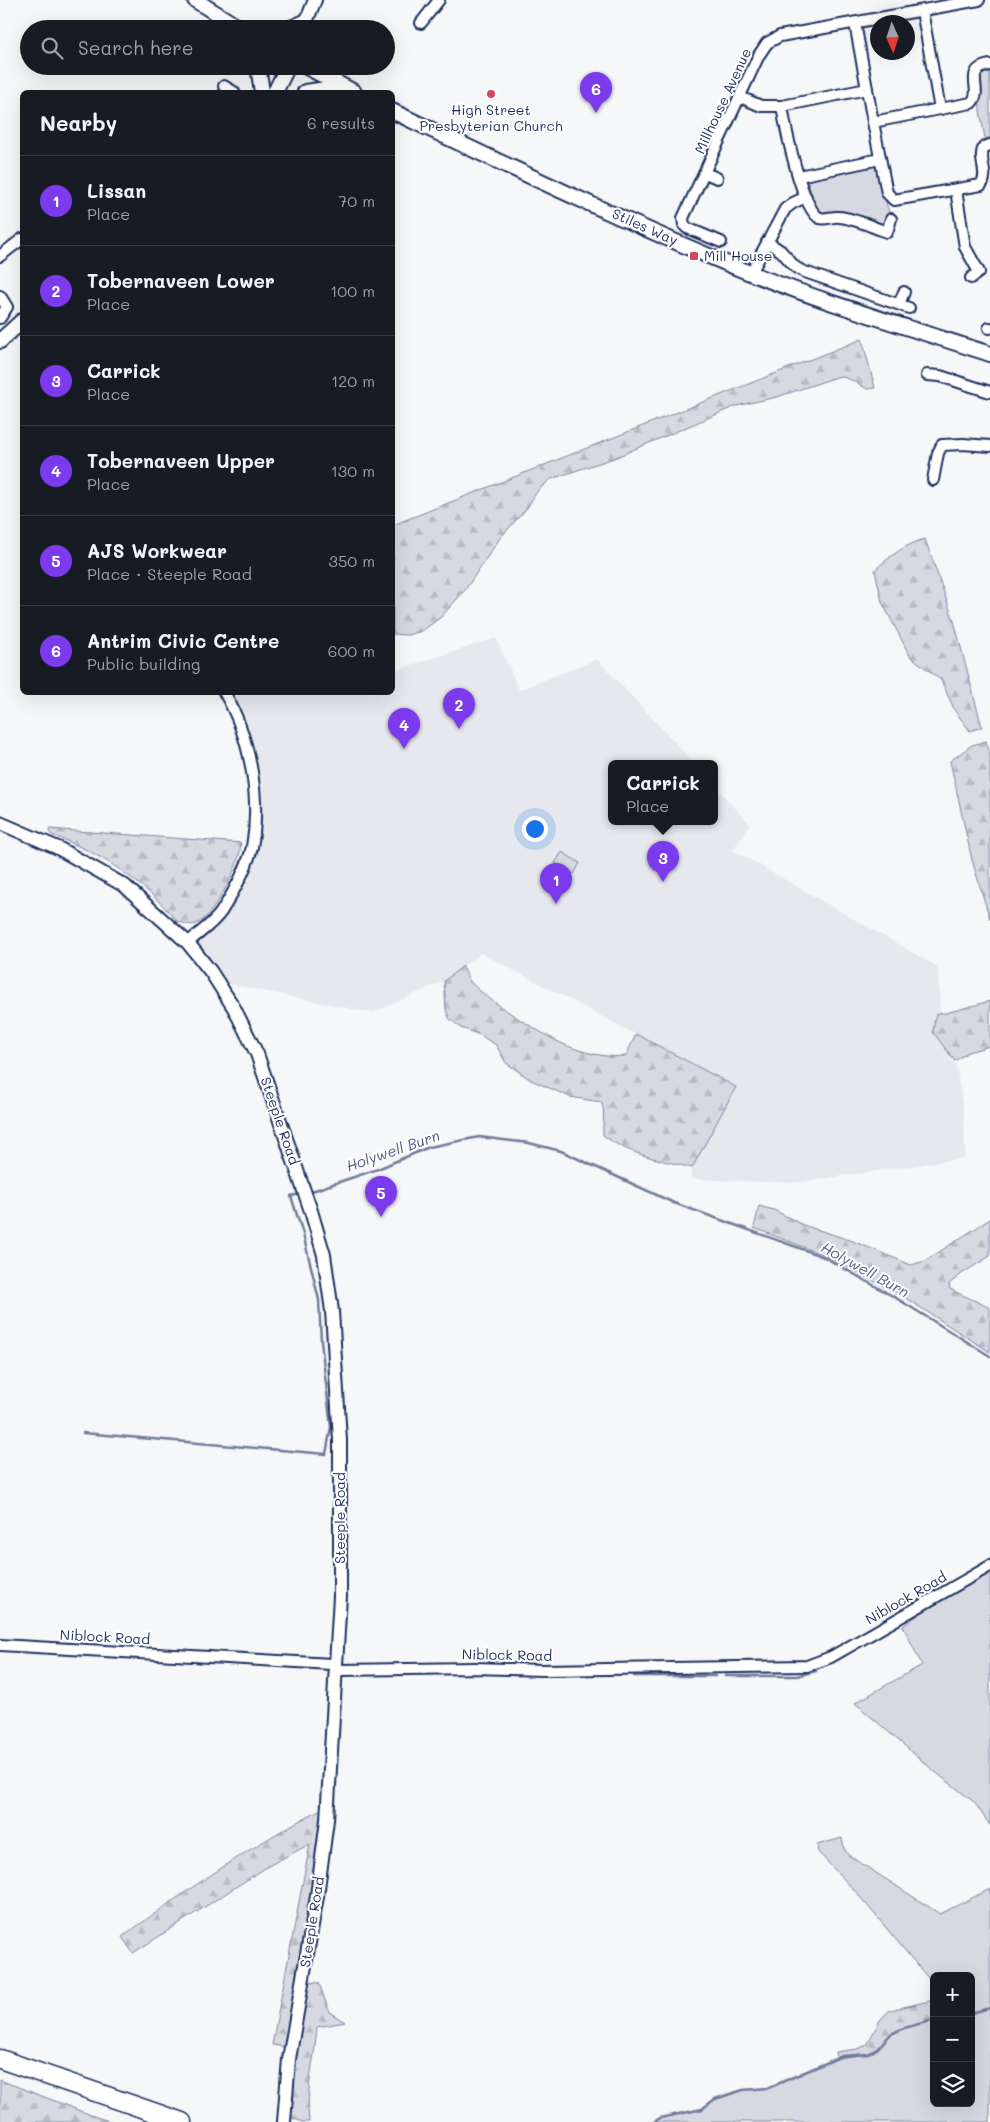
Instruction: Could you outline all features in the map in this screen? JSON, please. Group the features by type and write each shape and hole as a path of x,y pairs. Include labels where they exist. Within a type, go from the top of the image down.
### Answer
{"highway":[{"path":"0,2059 182,2122"}],"main road":[{"path":"195,0 227,20"},
{"path":"259,75 262,90"},
{"path":"276,90 284,75"},
{"path":"321,75 348,90"},
{"name":"Stiles Way","path":"395,112 501,162 751,273 846,308 990,354"},
{"path":"0,341 20,323"}],"street":[{"path":"307,20 315,0"},
{"path":"421,23 439,0"},
{"name":"Millhouse Avenue","path":"721,242 688,228 683,218 760,52 772,40 979,0"},
{"path":"922,11 940,109"},
{"path":"855,23 887,194 892,199 901,200 979,186 984,183 985,177 982,152 984,147 990,145"},
{"path":"873,122 973,102 976,72 982,66 990,65"},
{"path":"224,86 231,90"},
{"path":"740,97 761,106 782,106 866,89"},
{"path":"782,106 789,146 813,213 821,218 841,217 887,232 891,219"},
{"path":"799,176 880,158"},
{"name":"Millhouse Avenue","path":"704,173 717,178"},
{"path":"956,190 965,247 979,272 971,278"},
{"path":"751,273 787,206 806,197"},
{"path":"0,256 20,241"},
{"path":"767,242 786,254 798,269 904,306 904,292"},
{"path":"0,296 7,307 0,318"},
{"path":"926,375 940,376 990,392"},
{"path":"933,480 940,468 936,444 990,446"},
{"path":"188,943 220,914 237,884 252,846 255,815 254,787 236,713 226,695"},
{"name":"Steeple Road","path":"0,823 58,848 125,886 188,943 211,972 250,1038 318,1231 328,1276 335,1347 340,1440 340,1596 337,1667 327,1820 317,1896 289,2059 284,2122"},
{"name":"Niblock Road","path":"0,1645 332,1664 340,1670 474,1668 542,1670 807,1666 831,1657 990,1566"}],"shaded area":[{"path":"496,638 519,690 597,659 691,760 608,760 608,825 718,825 718,789 750,824 733,850 938,967 940,1013 935,1016 933,1032 955,1061 964,1113 965,1158 795,1183 691,1179 691,1170 736,1087 481,953 444,981 372,1013 223,983 195,946 213,930 228,911 248,878 258,847 261,806 256,771 229,695 395,695 395,670"}],"green space":[{"path":"990,70 990,138 985,138 980,111 979,75 982,71"},
{"path":"871,164 876,166 889,213 883,223 877,225 839,212 820,215 816,211 807,178"},
{"path":"862,339 875,388 867,389 854,381 840,376 777,397 736,406 614,458 551,479 538,490 527,508 500,538 465,590 441,617 422,631 407,635 395,634 395,524"},
{"path":"925,539 954,621 982,727 970,731 955,711 941,680 910,656 882,602 875,570 898,551"},
{"path":"986,741 990,754 990,919 972,860 950,761 972,745"},
{"path":"49,829 241,843 236,866 215,905 202,920 191,925 177,921 150,893 120,870 88,851 52,835"},
{"path":"562,852 580,863 574,874 555,863"},
{"path":"463,966 469,980 476,988 518,1018 563,1044 593,1054 626,1056 636,1034 736,1087 692,1168 646,1156 613,1142 603,1135 604,1114 601,1102 570,1097 531,1080 506,1063 496,1045 480,1035 461,1028 449,1018 446,1009 444,981"},
{"path":"990,1001 990,1046 968,1052 955,1061 933,1032 935,1016 940,1013"},
{"path":"759,1206 774,1210 803,1225 853,1241 911,1265 925,1261 990,1219 990,1256 949,1284 950,1289 990,1308 990,1352 904,1297 826,1256 754,1228"},
{"path":"990,1572 990,1825 974,1802 934,1771 855,1703 922,1665 903,1626 921,1613"},
{"path":"323,1808 287,2047 272,2045 310,1844 270,1865 133,1953 122,1937 220,1869 271,1837"},
{"path":"842,1838 848,1855 940,1914 990,1889 990,2122 654,2122 660,2118 702,2109 715,2099 743,2090 768,2088 842,2056 868,2054 877,2049 891,2034 904,2028 930,2021 930,2107 975,2107 975,1972 930,1972 930,1980 856,1892 818,1852 817,1845"},
{"path":"310,1982 319,1983 329,2012 345,2022 317,2027 309,2086 309,2122 302,2122 288,2116 307,1985"},
{"path":"930,2001 930,2021 904,2028 891,2034 877,2049 868,2054 837,2058 836,2052 857,2049 867,2045 880,2020 890,2010"},
{"path":"0,2080 99,2118 113,2122 0,2122"}],"waterway":[{"name":"Holywell Burn","path":"309,1192 378,1169 429,1147 479,1137 529,1143 561,1151 674,1203 824,1257 896,1298 990,1356"},
{"name":"Holywell Burn","path":"83,1433 326,1454 331,1427 321,1341 319,1300 303,1234 291,1196 301,1194"},
{"path":"959,1578 990,1559"},
{"path":"725,1676 797,1676 816,1671"},
{"path":"634,1676 716,1676"},
{"path":"975,2012 990,2008"},
{"path":"654,2122 660,2118 702,2109 715,2099 743,2090 768,2088 842,2056 868,2054 877,2049 891,2034 904,2028 930,2021"}],"place":[{"name":"High Street Presbyterian Church","path":"491,94"},
{"name":"Antrim Civic Centre","path":"596,113"},
{"name":"Mill House","path":"694,256"},
{"name":"Tobernaveen Lower","path":"459,729"},
{"name":"Tobernaveen Upper","path":"404,749"},
{"name":"Carrick","path":"663,882"},
{"name":"Lissan","path":"556,904"},
{"name":"AJS Workwear","path":"381,1217"}]}
